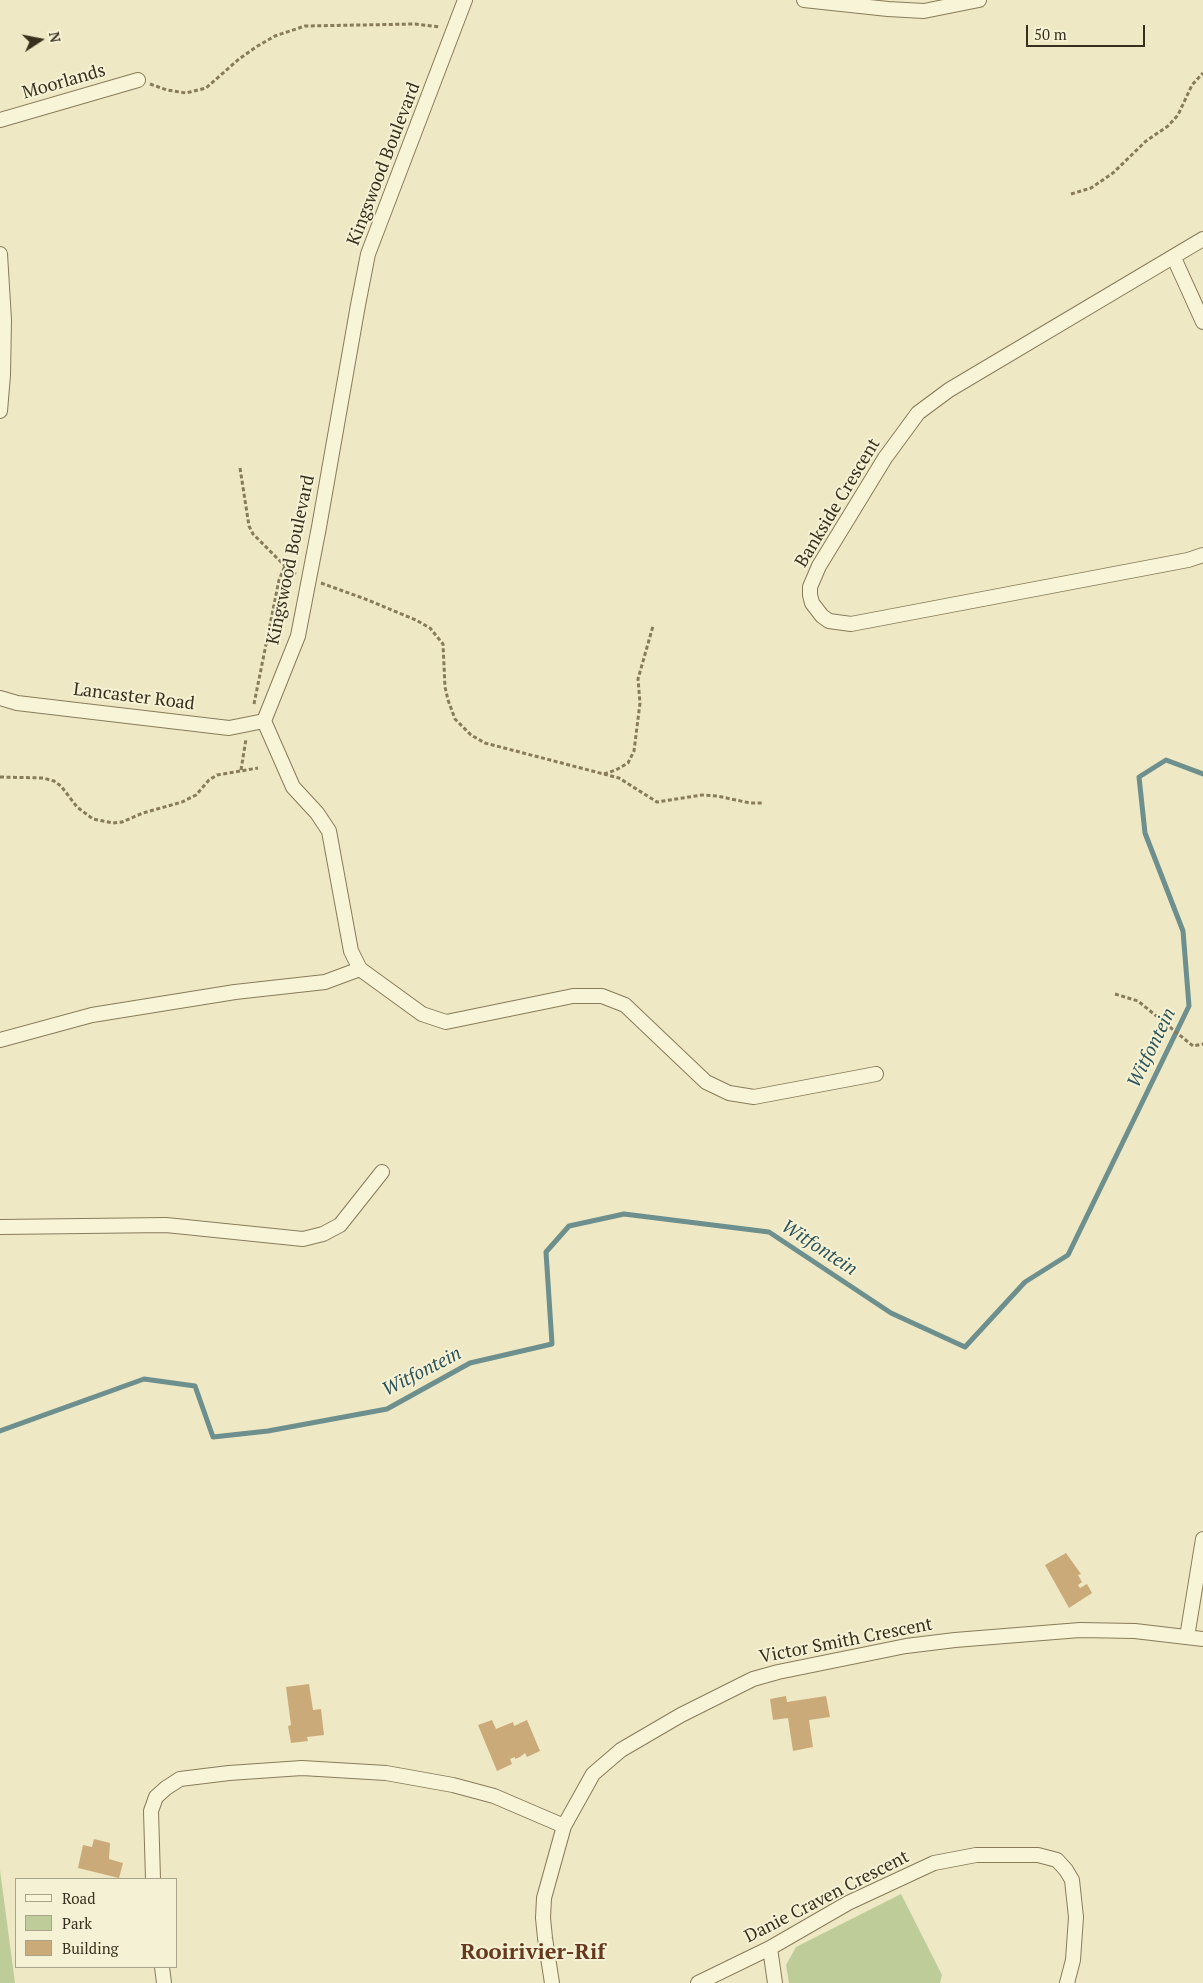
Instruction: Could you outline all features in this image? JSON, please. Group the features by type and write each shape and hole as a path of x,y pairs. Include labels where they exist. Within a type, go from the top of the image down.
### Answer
{"street":[{"name":"Kingswood Boulevard","path":"264,721 298,636 368,254 465,0"},
{"path":"804,0 888,9 924,10 979,0"},
{"name":"Moorlands","path":"0,120 138,80"},
{"name":"Bankside Crescent","path":"1203,239 1174,258 949,390 918,413 885,458 819,566 810,587 810,595 812,603 822,616 829,621 851,624 1188,560 1203,555"},
{"path":"0,254 3,374 0,411"},
{"path":"1174,258 1203,322"},
{"name":"Lancaster Road","path":"0,698 17,703 229,728 264,721"},
{"path":"264,721 294,787 317,813 329,831 351,951 360,969 422,1014 446,1022 573,996 602,996 625,1005 706,1082 729,1093 754,1097 876,1074"},
{"path":"0,1040 92,1015 235,992 325,982 360,969"},
{"path":"0,1227 166,1225 302,1239 323,1234 340,1225 382,1172"},
{"path":"1187,1637 1203,1539"},
{"name":"Victor Smith Crescent","path":"552,1983 544,1931 544,1898 564,1826 594,1774 621,1750 681,1715 753,1679 778,1672 906,1646 1080,1630 1135,1631 1203,1639"},
{"path":"153,1878 151,1811 156,1797 180,1779 229,1773 302,1768 386,1773 453,1785 494,1796 564,1826"},
{"name":"Danie Craven Crescent","path":"698,1983 770,1948 848,1903 934,1863 976,1855 1038,1855 1057,1860 1066,1870 1072,1880 1076,1918 1074,1960 1067,1983"},
{"path":"770,1948 775,1983"},
{"path":"162,1968 164,1983"}],"path":[{"path":"138,80 167,90 186,93 206,88 239,59 256,47 275,36 305,26 415,24 455,29"},
{"path":"1071,194 1091,188 1113,173 1146,142 1168,126 1178,116 1192,85 1203,73"},
{"path":"240,468 249,526 253,534 290,571 376,603 430,628 443,644 448,700 455,719 471,735 485,743 619,778 657,802 702,795 750,803 762,803"},
{"path":"240,770 248,724 258,688 278,580 285,566"},
{"path":"603,774 616,770 628,763 634,752 639,719 638,679 653,626"},
{"path":"0,777 43,778 54,782 61,786 77,807 93,819 113,823 122,822 144,813 182,802 196,795 209,780 217,775 258,768"},
{"path":"1115,994 1138,1002 1193,1046 1203,1044"}],"green space":[{"path":"0,1870 15,1983 0,1983"},
{"path":"901,1894 942,1975 940,1983 789,1983 786,1965 796,1947"}],"building":[{"path":"1066,1553 1081,1574 1078,1575 1082,1582 1078,1585 1080,1588 1087,1584 1092,1593 1069,1608 1045,1565"},
{"path":"309,1684 313,1710 321,1709 324,1735 307,1737 308,1741 291,1743 288,1726 291,1725 286,1687"},
{"path":"786,1696 787,1702 826,1696 830,1717 809,1720 813,1747 793,1751 788,1718 773,1720 770,1699"},
{"path":"492,1720 496,1729 513,1722 514,1726 527,1720 540,1751 527,1757 525,1753 515,1759 515,1757 510,1759 512,1764 497,1771 478,1725"},
{"path":"94,1839 110,1843 109,1859 123,1863 119,1878 78,1868 83,1845 92,1847"}],"waterway":[{"name":"Witfontein","path":"0,1431 144,1379 195,1386 213,1437 268,1431 387,1409 470,1363 552,1344 546,1252 569,1226 624,1214 769,1232 891,1313 965,1347 1025,1282 1068,1255 1189,1006 1183,931 1145,833 1139,777 1166,760 1203,774"}],"district":[{"name":"Rooirivier-Rif","path":"533,1953"}]}
